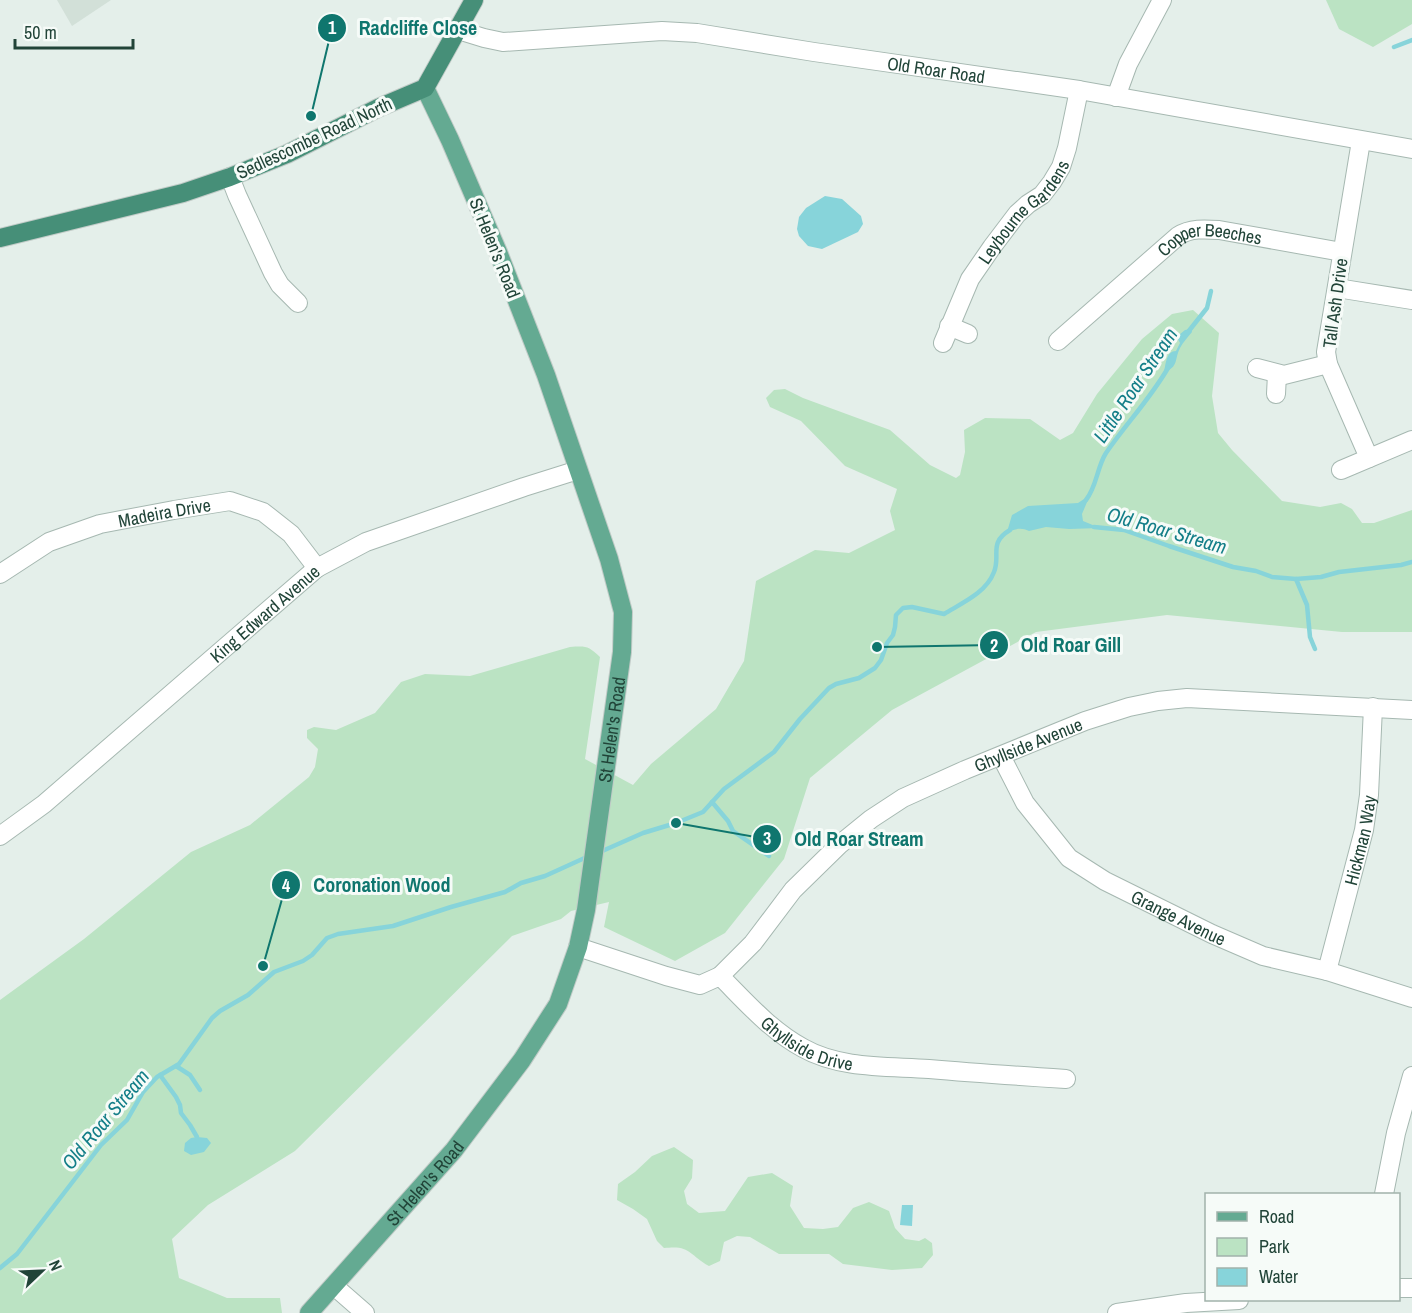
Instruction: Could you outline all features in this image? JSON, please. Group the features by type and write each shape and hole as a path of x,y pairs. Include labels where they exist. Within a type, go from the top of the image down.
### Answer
{"highway":[{"path":"425,88 474,0"},
{"name":"Sedlescombe Road North","path":"0,238 183,193 230,177 287,154 378,108 425,88"}],"main road":[{"name":"St Helen's Road","path":"309,1313 454,1150 522,1060 558,1004 578,947 585,910 622,652 623,612 609,559 546,375 498,252 425,88"}],"street":[{"path":"1116,97 1128,64 1162,0"},
{"name":"Old Roar Road","path":"458,30 503,42 663,31 697,33 1078,90 1412,149"},
{"name":"Leybourne Gardens","path":"968,334 946,335 970,279 1017,214 1042,195 1061,167 1078,90"},
{"name":"Tall Ash Drive","path":"1361,141 1326,352 1328,364 1369,458"},
{"path":"230,177 273,273 280,285 298,303"},
{"name":"Copper Beeches","path":"1058,341 1066,323 1178,236 1188,231 1219,230 1342,252"},
{"path":"1337,288 1412,300"},
{"path":"1257,369 1277,374 1293,373 1328,364"},
{"path":"1276,394 1277,374"},
{"path":"1341,470 1412,440"},
{"name":"King Edward Avenue","path":"0,836 44,804 317,568 366,542 578,470"},
{"name":"Madeira Drive","path":"0,574 49,542 100,524 230,501 263,512 291,534 317,568"},
{"name":"Ghyllside Avenue","path":"720,976 753,943 793,890 839,845 871,819 903,798 1085,721 1129,707 1187,698 1412,710"},
{"name":"Hickman Way","path":"1327,971 1364,830 1369,795 1373,707"},
{"name":"Grange Avenue","path":"1001,756 1025,803 1069,858 1105,881 1252,952 1327,971 1412,998"},
{"path":"578,947 700,985 720,976"},
{"name":"Ghyllside Drive","path":"720,976 782,1035 805,1050 829,1059 858,1064 1008,1076 1066,1078"},
{"path":"1384,1193 1396,1132 1412,1076"},
{"path":"334,1286 365,1313"},
{"path":"1117,1313 1212,1301"}],"shaded area":[{"path":"57,0 111,0 72,26"}],"green space":[{"path":"1326,0 1412,0 1412,24 1373,47 1339,29"},
{"path":"1193,310 1219,333 1212,396 1218,433 1282,501 1320,507 1341,503 1352,509 1362,523 1374,523 1412,510 1412,632 1342,632 1167,615 1036,632 892,710 810,778 784,859 725,933 675,961 604,927 609,902 571,911 561,919 512,936 295,1151 208,1205 172,1239 179,1278 227,1298 280,1298 282,1313 0,1313 0,1000 84,939 191,852 250,825 309,777 315,767 318,749 307,738 307,730 314,727 336,730 375,713 401,682 425,674 470,676 570,647 584,647 600,657 585,759 633,785 651,764 716,709 744,661 756,581 815,550 849,553 895,530 890,511 897,489 845,466 801,421 770,407 766,398 774,390 785,389 803,398 890,430 930,465 956,478 960,475 965,452 964,430 985,418 1030,419 1060,440 1073,433 1097,394 1142,339 1172,314"},
{"path":"674,1147 693,1160 692,1178 684,1191 687,1204 699,1213 725,1211 748,1177 772,1173 793,1186 790,1206 804,1228 838,1227 853,1208 869,1202 889,1211 895,1228 905,1239 919,1241 925,1238 932,1243 933,1255 922,1268 892,1270 843,1264 829,1254 779,1254 750,1237 737,1236 724,1242 720,1261 709,1266 685,1249 664,1248 657,1241 647,1219 617,1200 618,1184 652,1156"}],"water":[{"path":"825,196 842,199 861,216 863,224 858,232 822,249 808,246 799,236 797,229 799,217 806,208"},
{"path":"1191,329 1192,332 1180,348 1174,365 1164,372 1168,356 1176,351 1180,343 1179,335"},
{"path":"1090,495 1082,514 1083,521 1100,528 1046,527 1029,531 1018,529 1007,532 1012,515 1028,506 1078,503"},
{"path":"197,1137 207,1138 211,1143 204,1152 191,1155 184,1151 185,1143"},
{"path":"902,1205 913,1205 912,1226 900,1225"}],"waterway":[{"path":"1394,47 1412,40"},
{"path":"1188,332 1207,308 1211,291"},
{"name":"Little Roar Stream","path":"1086,500 1106,453 1168,368"},
{"name":"Old Roar Stream","path":"1094,527 1124,530 1233,567 1256,571 1272,577 1296,579 1321,577 1339,572 1412,562"},
{"name":"Old Roar Stream","path":"600,852 643,833 703,812 724,789 774,752 829,688 859,678 875,668 893,635 896,615 903,608 912,607 944,614 979,592 994,572 999,540 1010,530"},
{"path":"1296,579 1307,605 1310,637 1315,649"},
{"path":"712,802 728,821 733,831 769,856"},
{"name":"Old Roar Stream","path":"0,1268 17,1254 101,1145 127,1120 143,1092 157,1077 179,1064 212,1018 248,995 274,972 303,961 312,955 327,938 338,934 393,926 505,892 521,883 545,876 589,856"},
{"path":"176,1066 190,1075 200,1090"},
{"path":"160,1075 176,1097 181,1113 197,1137"}],"place":[{"name":"Radcliffe Close","path":"311,116"},
{"name":"Old Roar Gill","path":"877,647"},
{"name":"Old Roar Stream","path":"676,823"},
{"name":"Coronation Wood","path":"263,966"}]}
